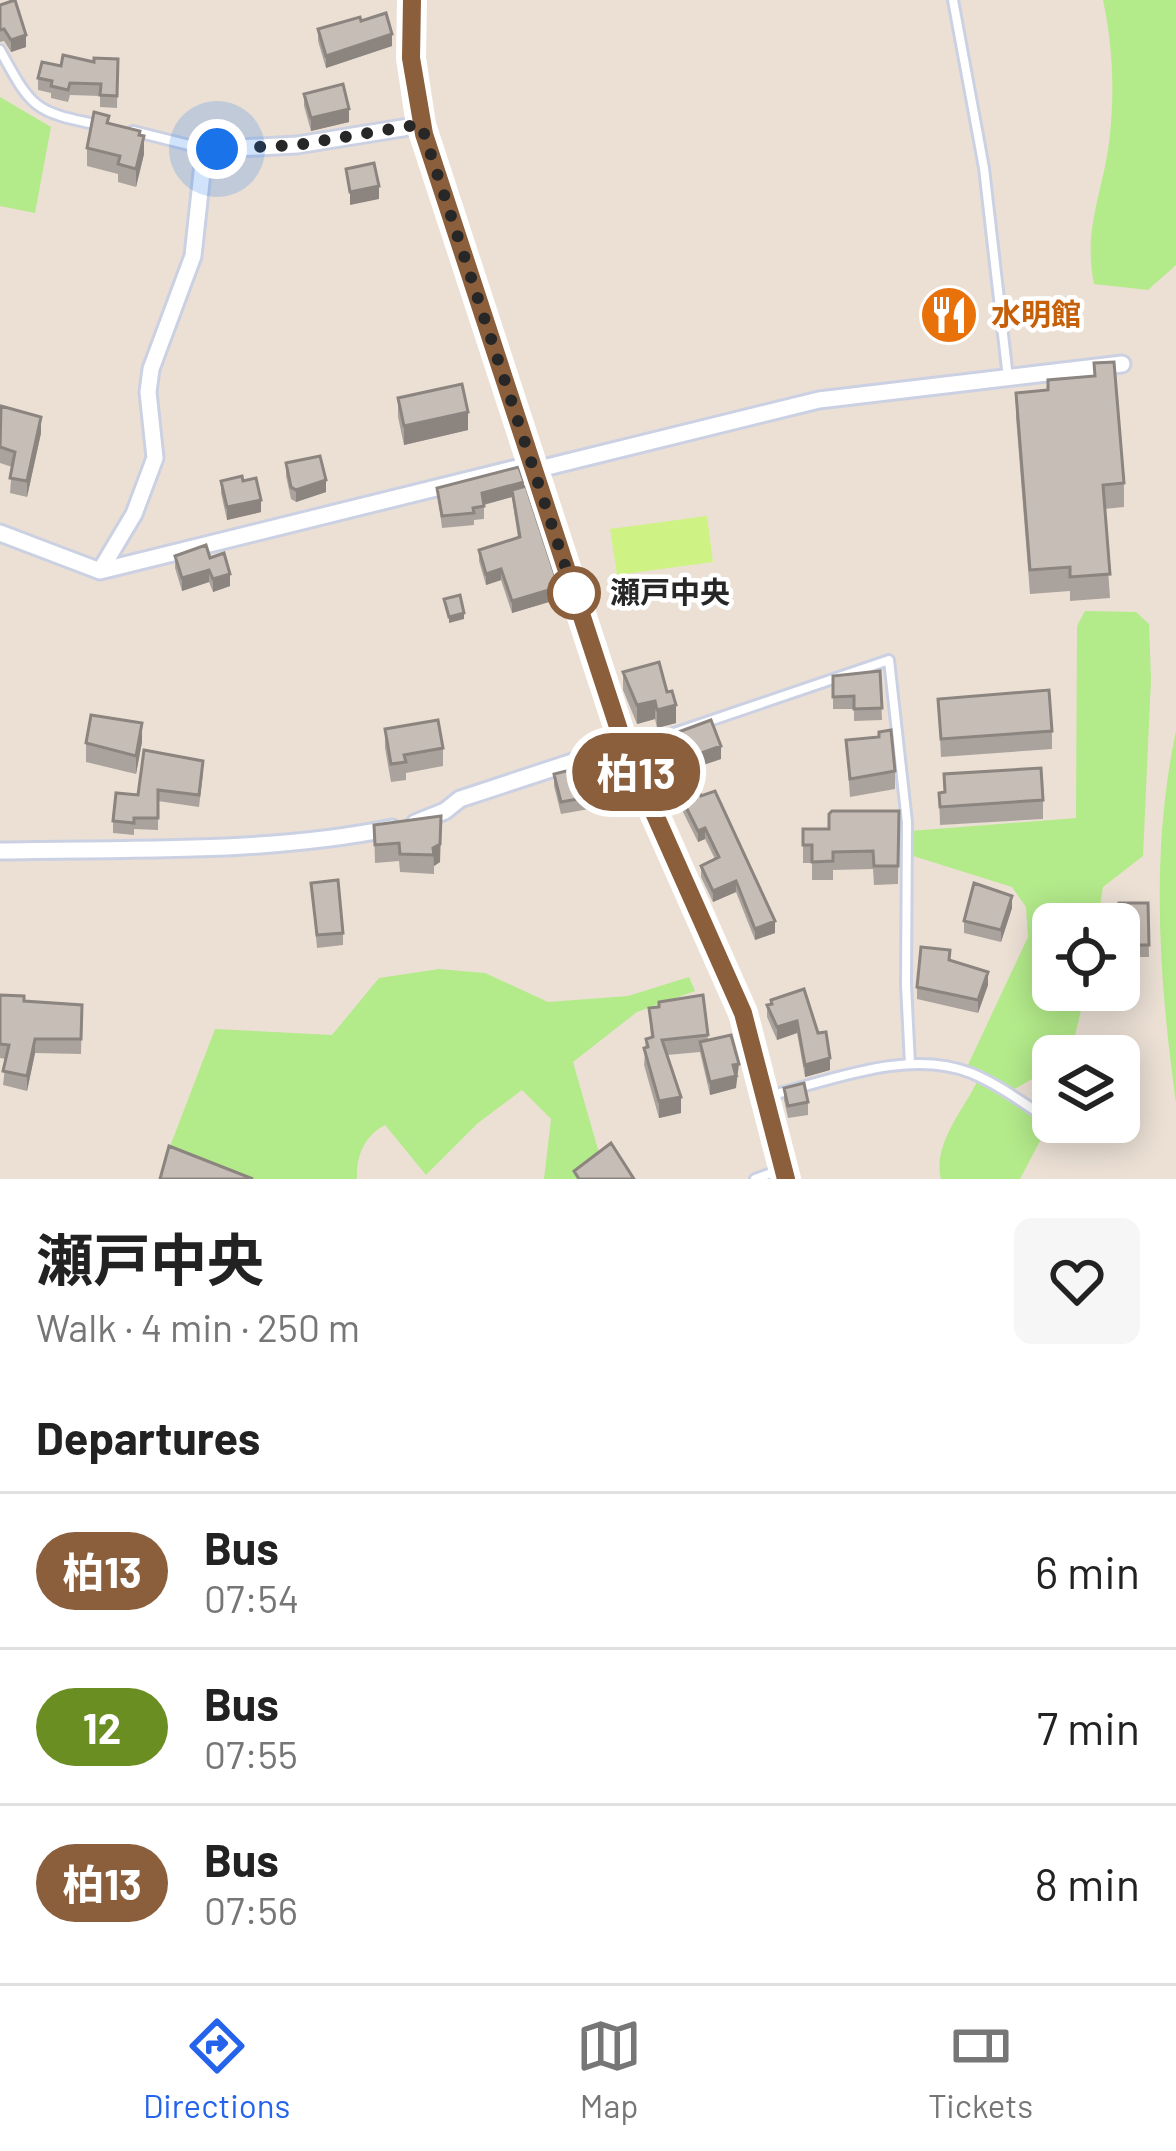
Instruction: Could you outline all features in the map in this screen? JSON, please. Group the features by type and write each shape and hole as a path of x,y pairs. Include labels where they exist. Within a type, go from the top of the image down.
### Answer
{"main road":[{"path":"412,0 411,58 421,124 625,747 743,1013 785,1174"}],"street":[{"path":"100,571 134,514 155,458 148,392 152,359 194,256 207,150 297,145 421,124"},
{"path":"0,533 100,571 819,400 1122,364"},
{"path":"0,851 274,845 337,839 425,821 460,799 625,747"}],"lane":[{"path":"953,0 984,168 1008,379"},
{"path":"0,50 27,100 38,108 207,150"},
{"path":"625,747 889,660 907,822 910,1064"},
{"path":"767,1096 910,1064 941,1065 970,1072 1032,1108"},
{"path":"755,1179 785,1174"}],"green space":[{"path":"1103,0 1176,0 1176,265 1148,290 1094,284 1091,265 1092,229 1112,107"},
{"path":"0,97 51,127 35,213 0,206"},
{"path":"707,516 713,562 617,575 610,529"},
{"path":"1085,611 1136,612 1149,624 1143,856 1103,887 1100,903 1032,903 1032,1011 1081,1011 1075,1035 1032,1035 1032,1079 1011,1091 967,1067 1028,937 1026,907 1012,887 910,855 910,831 1076,818 1077,626"},
{"path":"1176,731 1176,1103 1165,1010 1160,870"},
{"path":"439,969 485,973 548,1002 628,996 689,977 695,991 637,1012 573,1062 601,1160 584,1179 544,1179 551,1119 522,1090 478,1123 426,1175 385,1125 363,1148 357,1179 225,1179 166,1157 215,1029 332,1035 379,978"},
{"path":"978,1080 1032,1113 1032,1143 1039,1143 1020,1179 941,1179 941,1153"}],"building":[{"path":"15,0 26,35 11,40 0,30 0,5"},
{"path":"386,13 392,34 326,56 318,29"},
{"path":"63,55 94,62 94,58 118,59 117,96 100,95 101,84 70,83 68,90 38,78 42,62 61,66"},
{"path":"343,84 349,109 311,118 304,94"},
{"path":"94,112 109,116 107,123 144,136 136,169 118,164 120,156 87,148"},
{"path":"374,163 379,186 350,192 346,169"},
{"path":"1114,362 1124,483 1103,485 1110,574 1070,577 1070,567 1030,570 1016,393 1048,390 1048,380 1095,376 1094,363"},
{"path":"462,384 468,412 404,426 398,398"},
{"path":"1,406 41,417 27,481 10,478 15,452 0,447"},
{"path":"320,456 326,480 296,490 291,487 286,463"},
{"path":"519,467 524,482 482,493 484,506 473,508 474,513 442,516 437,488"},
{"path":"242,476 243,481 256,478 261,500 227,507 221,481"},
{"path":"526,486 559,587 512,601 501,569 486,574 479,550 520,537 512,490"},
{"path":"206,545 210,558 224,553 230,574 213,579 209,570 182,578 175,556"},
{"path":"460,595 464,613 449,617 444,599"},
{"path":"659,662 676,705 657,710 655,701 637,705 623,672"},
{"path":"880,671 882,708 854,709 854,696 833,697 833,676"},
{"path":"1049,690 1052,731 941,739 938,699"},
{"path":"91,715 142,723 136,756 86,743"},
{"path":"438,720 443,748 404,755 406,762 391,764 385,729"},
{"path":"711,720 721,746 682,760 673,734"},
{"path":"891,730 895,771 850,779 846,740 879,737 879,732"},
{"path":"144,750 203,761 199,795 158,790 158,818 113,821 116,793 138,795"},
{"path":"598,763 606,794 561,802 554,774"},
{"path":"1041,768 1043,800 940,807 944,774"},
{"path":"689,771 701,796 715,791 775,921 755,929 736,881 713,891 701,866 719,857 705,828 698,831 672,779"},
{"path":"832,811 899,811 898,866 874,866 873,851 833,852 833,861 812,862 812,845 803,845 803,829 829,829"},
{"path":"441,816 440,844 433,848 434,855 400,854 399,843 375,845 374,825"},
{"path":"338,880 343,933 317,935 311,883"},
{"path":"974,883 1012,896 1001,930 964,921"},
{"path":"1140,903 1148,903 1149,945 1140,945"},
{"path":"921,947 950,950 949,960 988,972 978,1000 917,987"},
{"path":"804,989 818,1033 826,1032 830,1058 805,1065 797,1021 777,1027 767,1005"},
{"path":"0,995 82,1005 81,1039 35,1039 27,1076 3,1071 9,1045 0,1044"},
{"path":"703,995 708,1035 662,1040 681,1097 659,1101 644,1048 648,1047 646,1039 653,1037 649,1008"},
{"path":"731,1035 739,1064 733,1065 736,1076 710,1082 700,1042"},
{"path":"804,1083 808,1102 788,1106 784,1088"},
{"path":"611,1143 634,1179 579,1179 574,1171"},
{"path":"169,1146 253,1179 160,1179"}],"bus line":[{"name":"柏13","path":"412,0 411,58 424,134 624,745 743,1013 786,1179"}],"place":[{"name":"水明館","path":"949,315"},
{"name":"瀬戸中央","path":"574,593"}],"route":[{"path":"217,149 297,145 421,124 574,593"}]}
